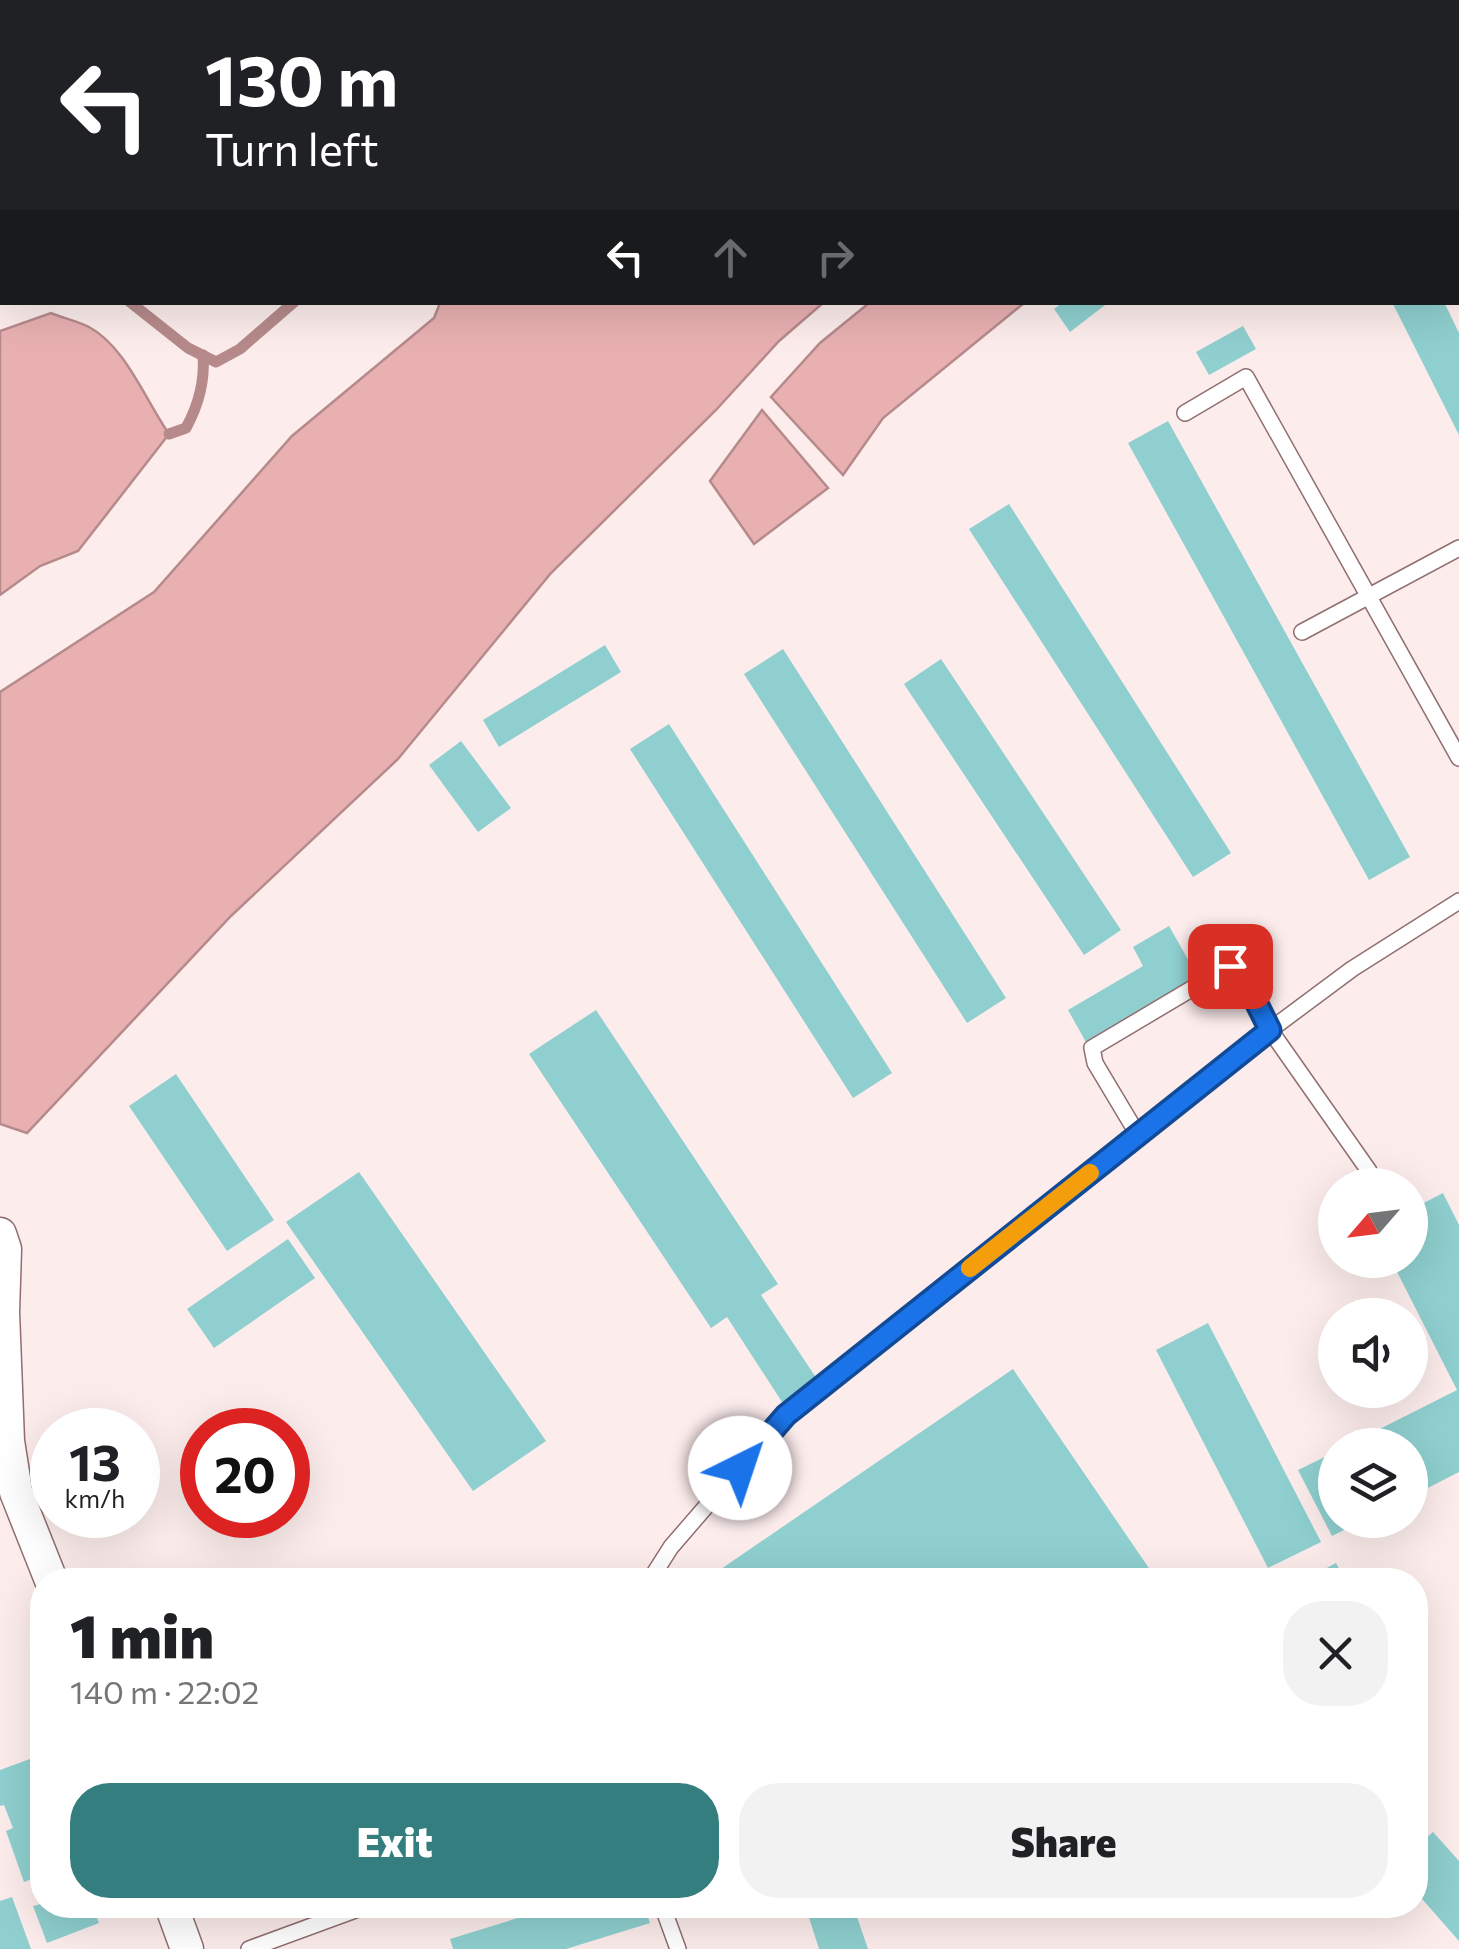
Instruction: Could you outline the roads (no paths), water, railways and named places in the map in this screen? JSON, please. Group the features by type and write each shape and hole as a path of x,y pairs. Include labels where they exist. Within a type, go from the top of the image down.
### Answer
{"street":[{"path":"0,1234 5,1250 8,1441 16,1492 46,1568"},
{"path":"176,1918 187,1949"}],"lane":[{"path":"1185,413 1246,377 1459,758"},
{"path":"1302,632 1459,548"},
{"path":"658,1568 786,1415 1270,1030 1352,969 1459,902"},
{"path":"1138,1135 1095,1062 1092,1048 1230,966 1239,968 1270,1030 1367,1168"},
{"path":"249,1949 334,1918"},
{"path":"667,1918 678,1949"}],"waterway":[{"path":"134,305 188,348 216,362 240,349 291,305"},
{"path":"169,434 186,428 190,420 202,383 203,355"}]}
